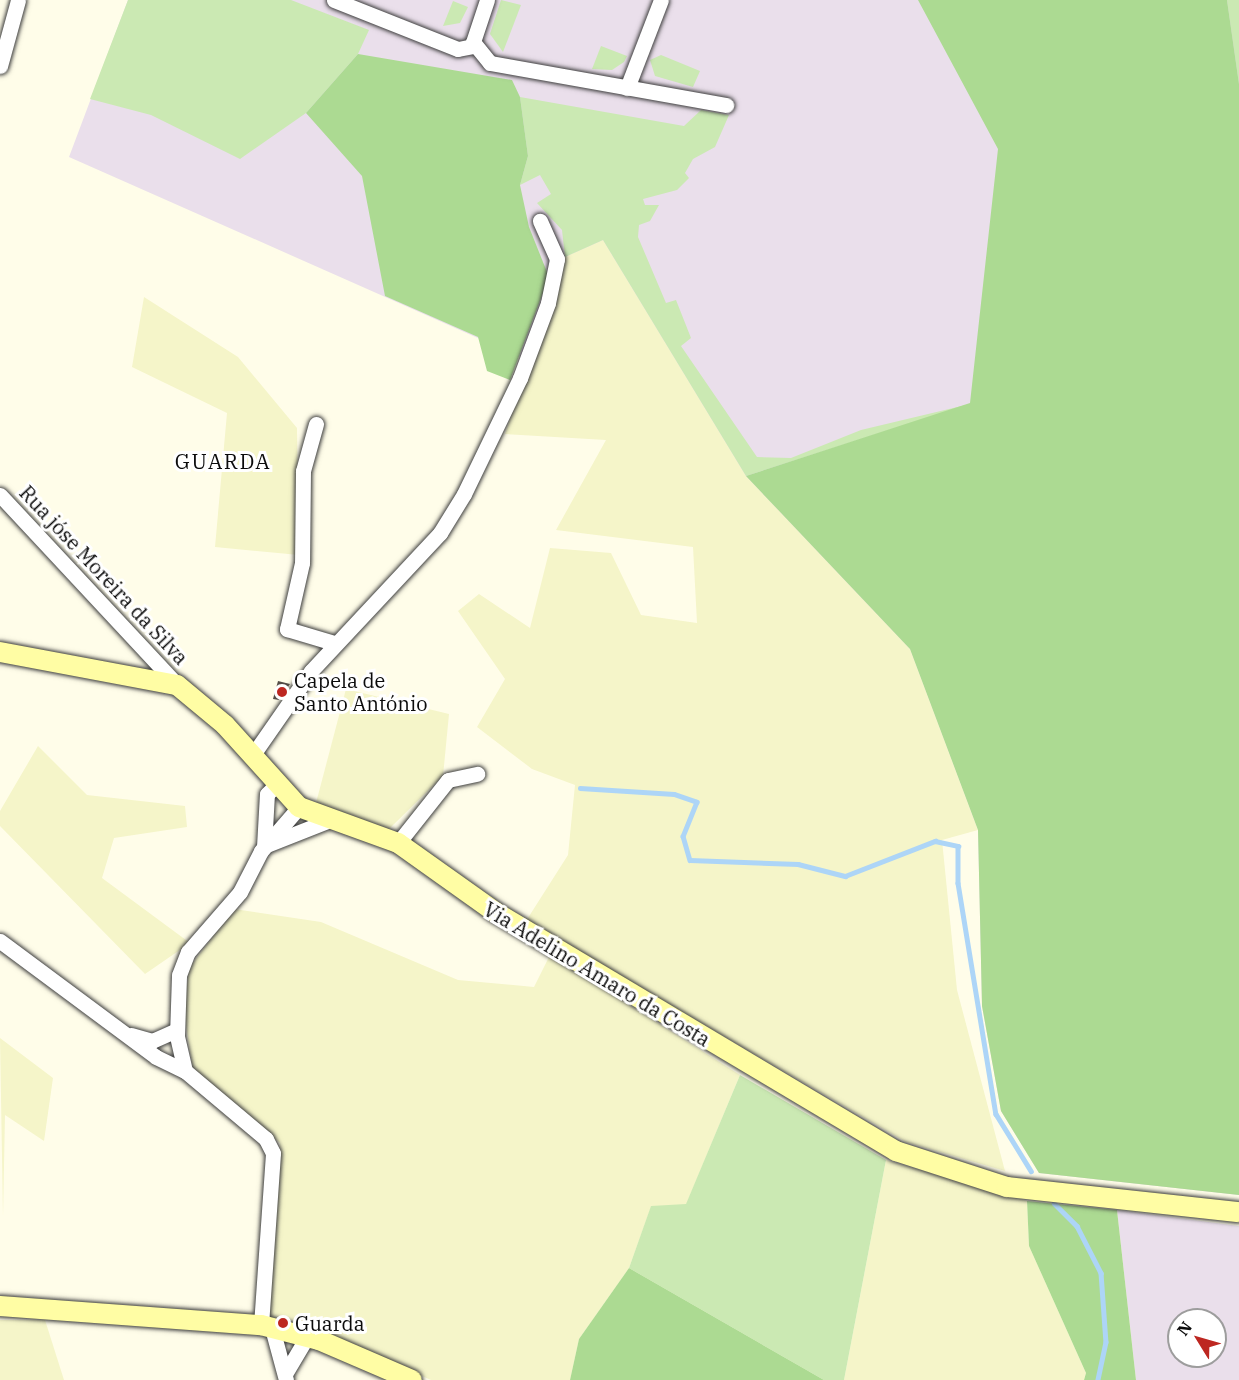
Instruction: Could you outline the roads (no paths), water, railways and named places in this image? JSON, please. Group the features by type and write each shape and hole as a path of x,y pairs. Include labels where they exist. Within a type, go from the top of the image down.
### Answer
{"main road":[{"path":"0,652 177,685"},
{"name":"Via Adelino Amaro da Costa","path":"177,685 252,756 299,807 398,843 495,912 896,1151 1007,1187 1239,1212"},
{"path":"0,1306 266,1327 307,1337 412,1380"}],"street":[{"path":"0,66 18,0"},
{"path":"334,0 458,49 474,46"},
{"path":"474,46 487,0"},
{"path":"627,88 661,0"},
{"path":"474,46 494,64 726,105"},
{"path":"252,756 334,643 440,533 493,436 554,278 554,246 540,222"},
{"path":"316,424 303,471 302,563 287,629 334,643"},
{"name":"Rua jóse Moreira da Silva","path":"0,495 177,685"},
{"path":"398,843 448,780 477,774"},
{"path":"264,847 267,794 276,784"},
{"path":"185,1071 177,1030 183,962 225,913 264,847 299,807"},
{"path":"264,847 330,820"},
{"path":"0,941 125,1034 185,1071 266,1139 273,1153 266,1327 286,1377"},
{"path":"125,1034 152,1041 177,1030"},
{"path":"286,1377 307,1337"}],"waterway":[{"path":"580,788 674,794 697,802 683,836 690,860 798,864 845,876 935,841 958,846 958,883 996,1114 1031,1171"},
{"path":"1054,1203 1077,1226 1101,1273 1106,1342 1098,1380"}],"place":[{"name":"Capela de Santo António","path":"282,692"},
{"name":"Guarda","path":"283,1323"}],"district":[{"name":"GUARDA","path":"223,461"}]}
